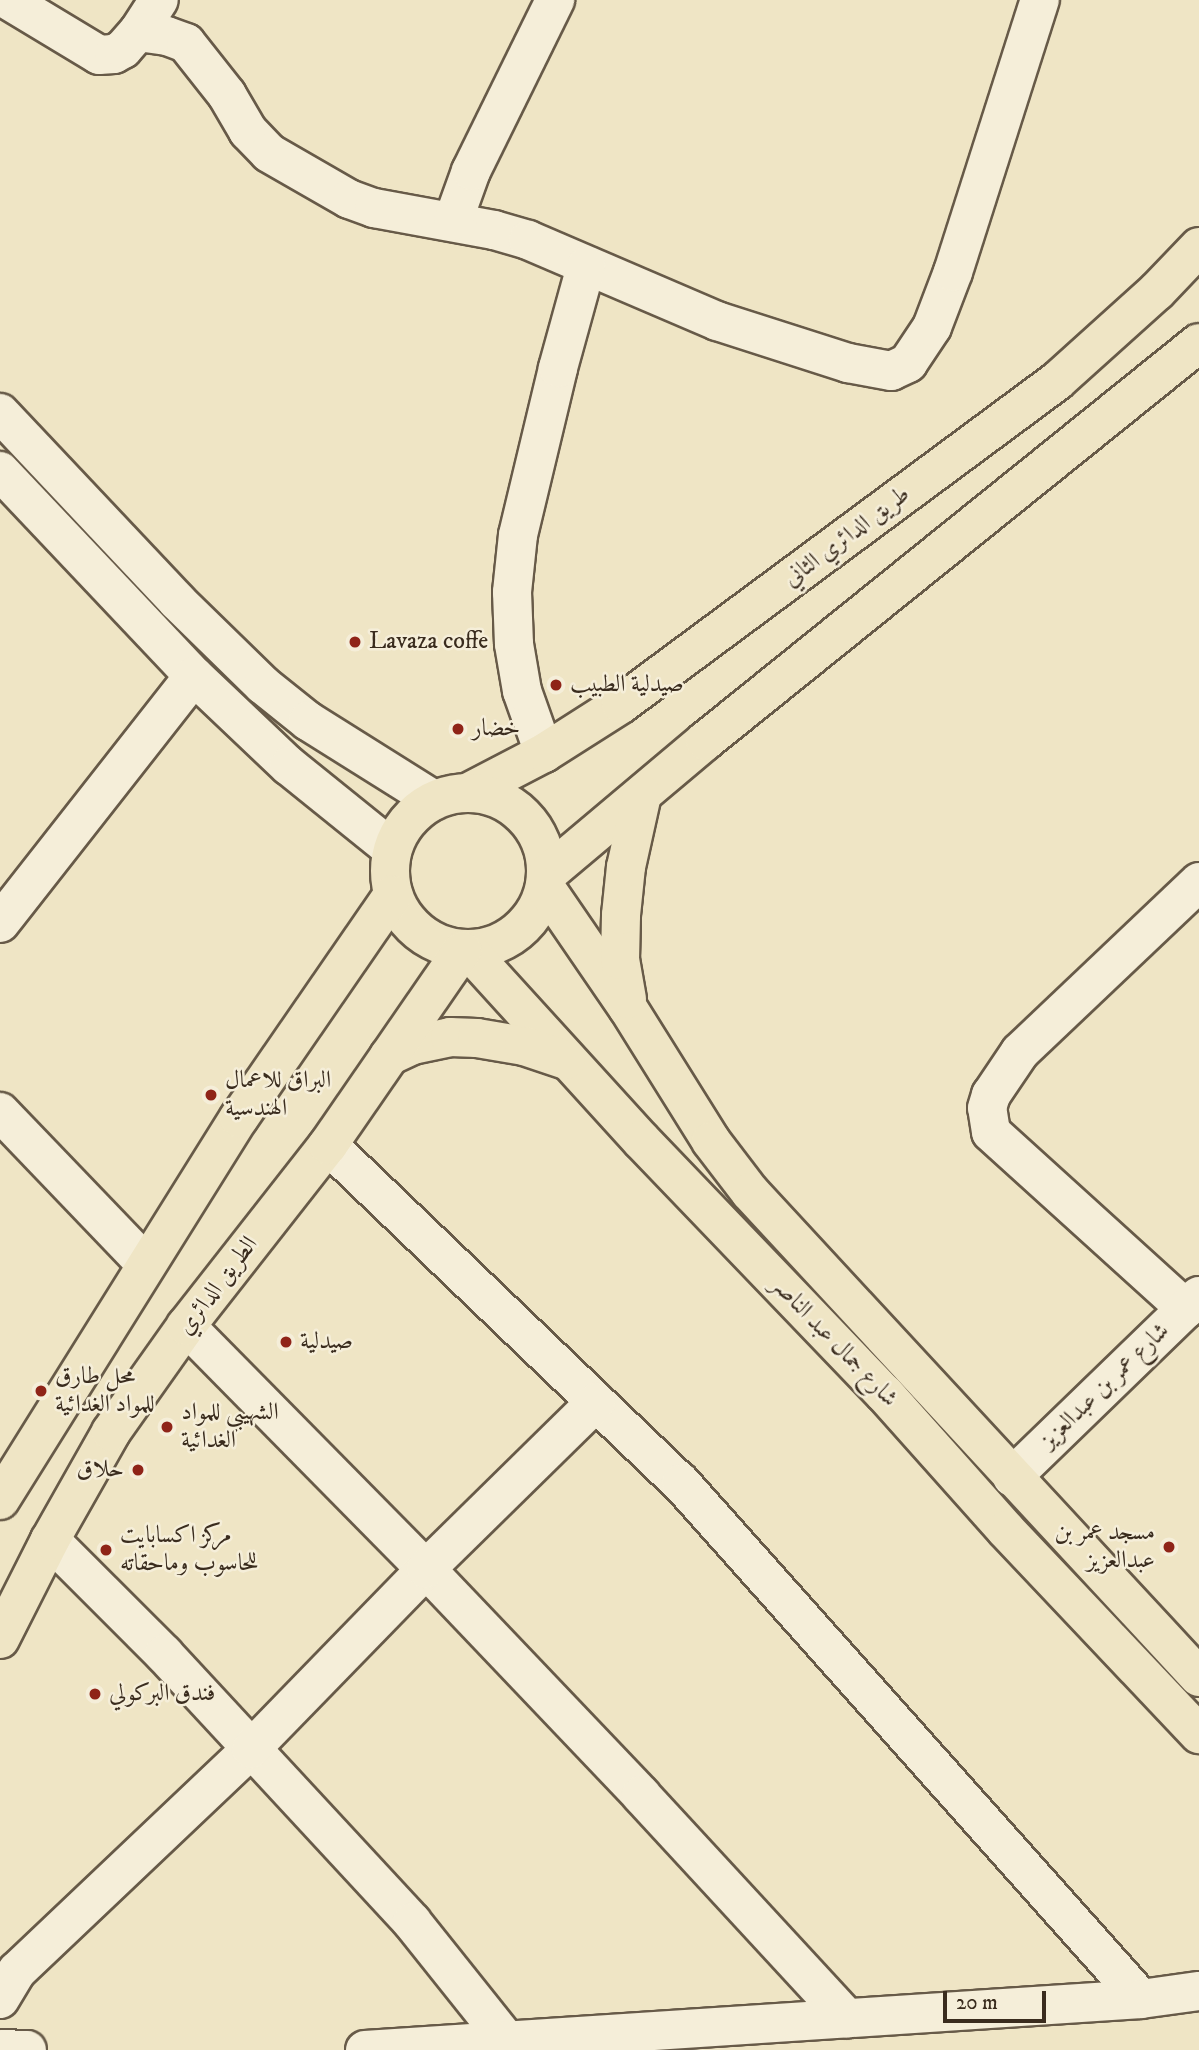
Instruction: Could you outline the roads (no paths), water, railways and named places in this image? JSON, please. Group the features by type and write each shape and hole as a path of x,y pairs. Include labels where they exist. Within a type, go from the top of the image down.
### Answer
{"main road":[{"name":"طريق الدائري الثاني","path":"451,796 544,753 621,704 1057,381 1157,291 1199,247"},
{"path":"546,880 642,795 1199,343"},
{"path":"628,1008 620,960 621,915 626,867 642,795"},
{"path":"451,796 493,796 515,808 533,826 544,849 546,880 530,920 504,942 466,951 439,945 418,933 402,916 393,895 389,872 392,849 408,821 451,796"},
{"name":"شارع جمال عبد الناصر","path":"546,880 711,1142 750,1192 1199,1677"},
{"path":"1,1495 239,1118 393,895"},
{"name":"شارع جمال عبد الناصر","path":"466,951 884,1393 1006,1530 1199,1734"},
{"name":"الطريق الدائري","path":"0,1639 50,1540 111,1432 186,1326 328,1145 466,951"},
{"path":"389,1056 413,1045 450,1038 477,1038 524,1046 557,1055 569,1062"}],"street":[{"path":"8,0 99,55 114,54 138,32 159,0"},
{"path":"453,220 471,171 555,0"},
{"path":"138,32 167,36 186,43 227,95 248,131 269,153 349,199 374,208 453,220 527,240 717,321 848,363 891,371 908,363 932,327 953,272 1040,0"},
{"path":"544,753 522,691 514,644 512,592 519,535 586,266"},
{"path":"0,413 177,601 263,685 308,721 451,796"},
{"path":"0,471 194,676 289,766 392,849"},
{"path":"0,923 194,676"},
{"path":"1192,1302 991,1132 987,1108 991,1095 1020,1052 1199,882"},
{"path":"0,1112 146,1264"},
{"path":"328,1145 681,1483 1141,1998"},
{"name":"شارع عمر بن عبدالعزيز","path":"1012,1477 1192,1302"},
{"path":"186,1326 426,1569 641,1795 847,2018"},
{"path":"0,1999 17,1971 251,1749 426,1569 596,1402"},
{"path":"50,1540 164,1654 412,1922 507,2041"},
{"path":"365,2050 433,2048 507,2041 682,2039 847,2018 1141,1998 1199,1991"},
{"path":"0,2049 27,2050"}],"place":[{"name":"Lavaza coffe","path":"355,642"},
{"name":"صيدلية الطبيب","path":"556,685"},
{"name":"خضار","path":"458,729"},
{"name":"البراق للاعمال الهندسية","path":"211,1095"},
{"name":"صيدلية","path":"286,1342"},
{"name":"محل طارق للمواد الغدائية","path":"41,1391"},
{"name":"الشهيبي للمواد الغدائية","path":"167,1427"},
{"name":"حلاق","path":"138,1470"},
{"name":"مسجد عمر بن عبدالعزيز","path":"1169,1547"},
{"name":"مركز اكسابايت للحاسوب وماحقاته","path":"106,1550"},
{"name":"فندق البركولي","path":"95,1694"}]}
